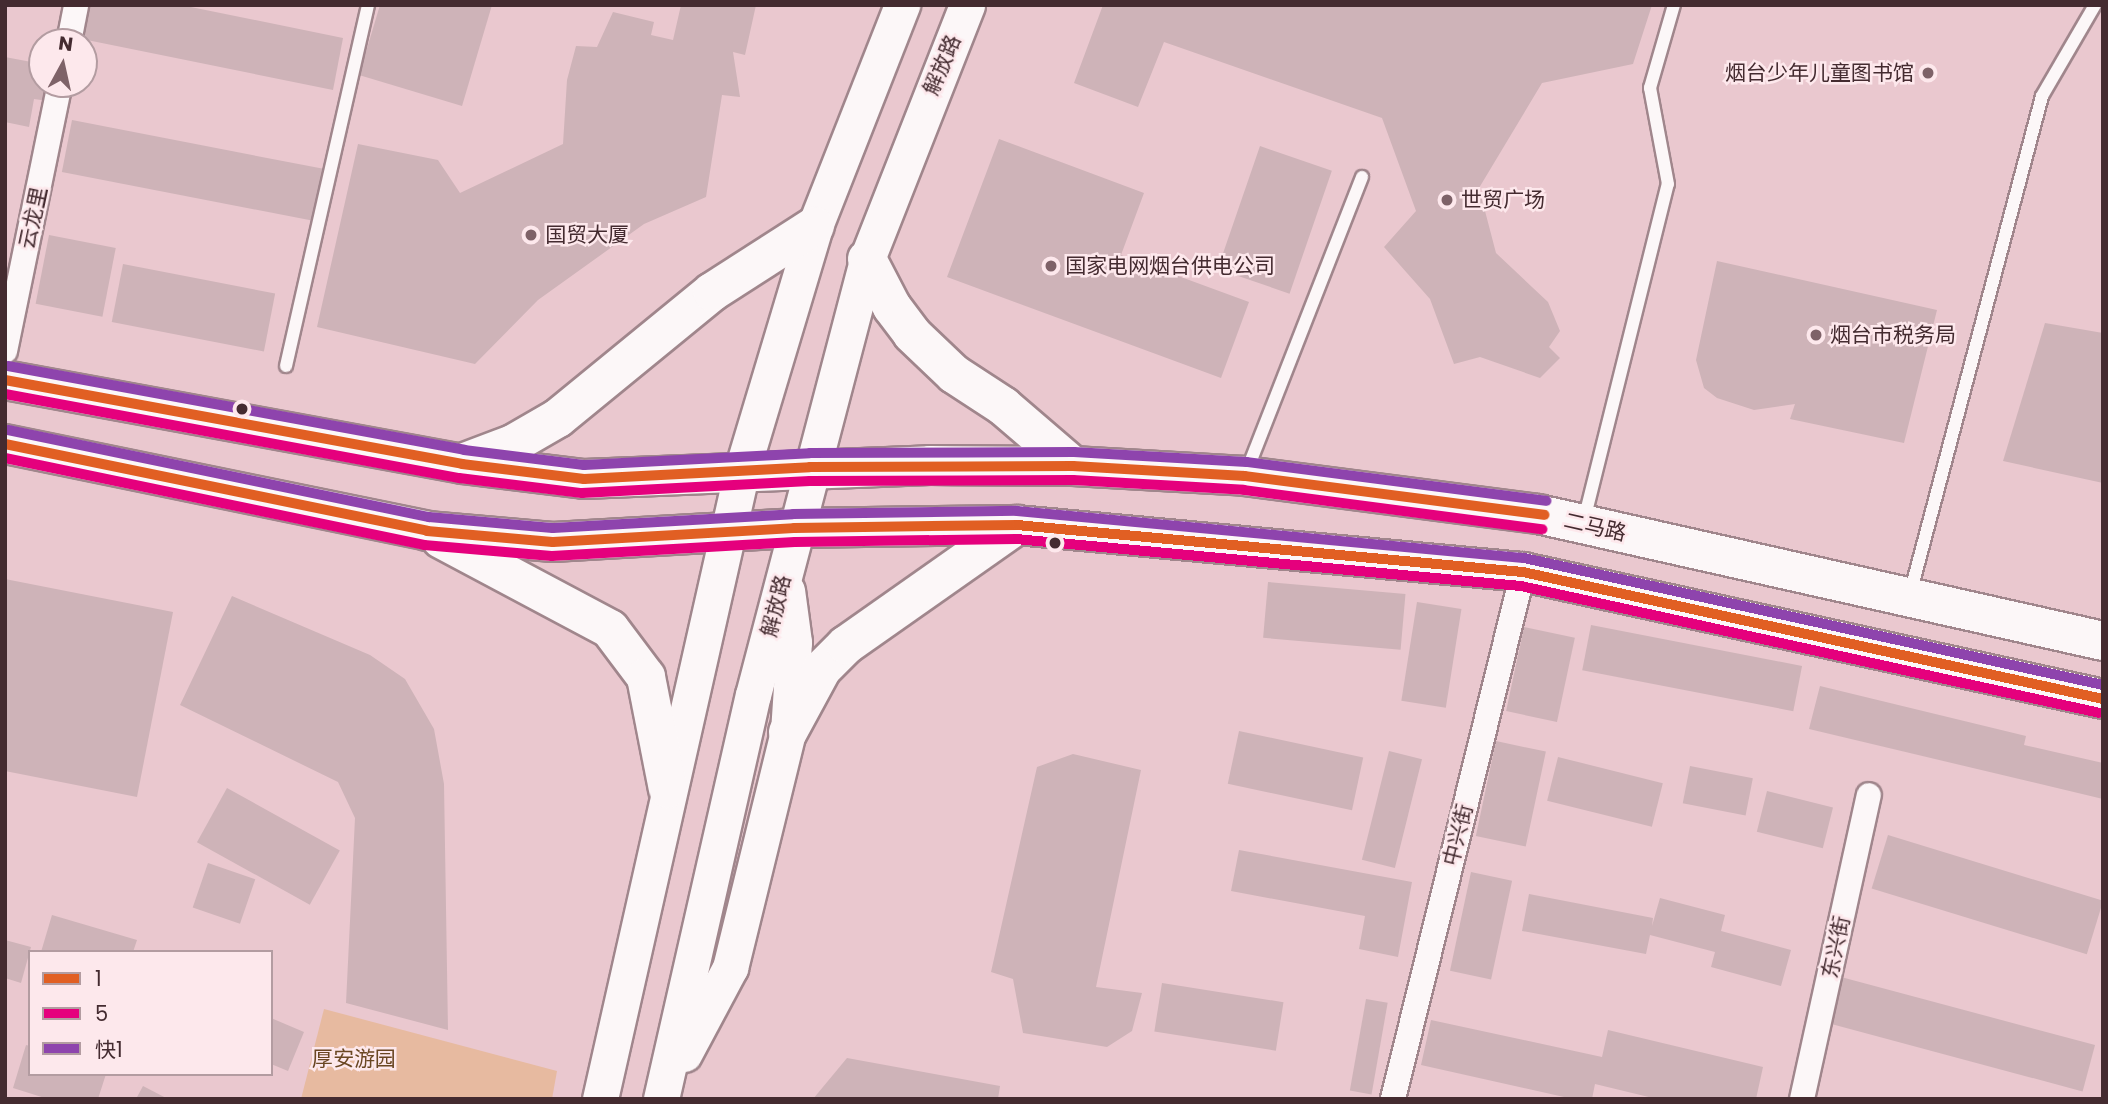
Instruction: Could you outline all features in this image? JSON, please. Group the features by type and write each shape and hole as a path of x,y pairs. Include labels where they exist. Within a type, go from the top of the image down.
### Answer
{"main road":[{"path":"600,1099 668,789 743,470 816,226 902,5"},
{"name":"解放路","path":"662,1095 794,528 867,259 967,5"},
{"path":"461,464 513,444 558,418 712,292 816,226"},
{"path":"867,259 892,307 912,334 954,374 1003,406 1073,466"},
{"name":"二马路","path":"5,380 461,464 584,479 810,467 1073,466 1244,476 1538,514 2103,641"},
{"path":"5,444 427,531 553,542 727,534 794,528 1017,525 1523,572 2103,699"},
{"path":"788,732 822,669 846,645 1017,525"},
{"path":"427,531 610,629 646,677 668,789"},
{"path":"662,1095 730,968 788,732 794,642 785,575"}],"street":[{"path":"72,28 76,5"},
{"name":"云龙里","path":"5,351 57,98"},
{"name":"中兴街","path":"1393,1099 1523,572"},
{"name":"东兴街","path":"1802,1099 1869,795"}],"lane":[{"path":"286,366 368,5"},
{"path":"1583,524 1668,184 1650,88 1674,5"},
{"path":"1909,598 2042,96 2095,5"},
{"path":"1244,476 1362,177"}],"green space":[{"name":"厚安游园","path":"324,1009 557,1071 552,1099 301,1099"}],"building":[{"path":"89,5 181,5 343,38 333,90 98,42 98,28 84,28"},
{"path":"380,5 492,5 462,106 359,75"},
{"path":"681,5 756,5 745,55 733,52 740,97 722,95 706,197 644,224 538,300 475,364 317,327 358,144 438,160 460,193 563,144 567,80 576,46 597,47 613,12 654,22 651,35 673,40"},
{"name":"世贸广场","path":"1103,5 1652,5 1633,64 1542,83 1479,188 1496,253 1548,302 1560,331 1549,347 1560,358 1540,378 1480,357 1454,364 1430,299 1384,247 1416,211 1382,118 1164,42 1138,107 1074,83"},
{"path":"5,57 28,61 28,98 49,98 48,101 34,99 29,127 5,122"},
{"path":"72,120 323,169 313,221 62,172"},
{"name":"国家电网烟台供电公司","path":"999,139 1144,193 1121,255 1249,302 1221,378 947,277"},
{"path":"1260,146 1332,171 1290,294 1218,269"},
{"path":"49,235 116,248 102,317 36,304"},
{"name":"烟台市税务局","path":"1717,261 1937,310 1904,443 1790,419 1795,404 1754,410 1717,398 1704,388 1696,360"},
{"path":"123,264 275,294 264,351 112,322"},
{"path":"2045,323 2103,333 2103,483 2003,461"},
{"path":"5,579 173,612 137,797 5,771"},
{"path":"1268,582 1405,594 1401,650 1263,638"},
{"path":"232,596 370,655 405,679 434,729 444,784 448,1030 346,1003 355,818 338,782 180,705"},
{"path":"1417,602 1461,609 1446,708 1401,701"},
{"path":"1591,625 1802,666 1793,711 1582,670"},
{"path":"1524,627 1575,638 1557,722 1506,711"},
{"path":"1820,686 2026,736 2024,745 2103,763 2103,799 1809,729"},
{"path":"1239,731 1363,757 1352,810 1228,784"},
{"path":"1496,741 1546,752 1526,846 1476,836"},
{"path":"1389,751 1422,759 1395,868 1362,860"},
{"path":"1073,754 1141,770 1096,987 1142,993 1132,1031 1107,1047 1023,1033 1013,979 991,972 1037,767"},
{"path":"1558,757 1663,783 1652,827 1547,801"},
{"path":"1690,766 1753,778 1746,816 1683,803"},
{"path":"227,788 340,851 310,905 197,842"},
{"path":"1767,791 1833,807 1823,848 1757,832"},
{"path":"1888,835 2103,901 2087,954 1872,889"},
{"path":"1239,850 1412,882 1398,957 1359,949 1365,916 1231,891"},
{"path":"208,863 255,879 240,924 193,907"},
{"path":"1471,872 1512,881 1491,980 1450,971"},
{"path":"1529,894 1653,918 1652,926 1660,898 1725,915 1721,931 1791,950 1781,986 1711,967 1715,952 1650,935 1646,954 1522,931"},
{"path":"52,915 137,940 134,950 42,950"},
{"path":"5,940 31,947 21,983 5,978"},
{"path":"1841,977 2095,1045 2083,1091 1829,1023"},
{"path":"1162,983 1283,1002 1276,1051 1154,1031"},
{"path":"1366,999 1388,1003 1372,1094 1350,1091"},
{"path":"273,1019 304,1032 288,1071 273,1065"},
{"path":"1431,1020 1602,1057 1608,1030 1763,1067 1756,1099 1657,1099 1595,1084 1592,1099 1573,1099 1421,1065"},
{"path":"26,1045 28,1076 105,1076 98,1099 48,1099 13,1088"},
{"path":"847,1058 1000,1086 998,1099 813,1099"},
{"path":"143,1086 168,1099 136,1099"}],"transit line":[{"name":"快1","path":"8,366 464,450 584,465 810,453 1074,452 1247,462 1546,501"},
{"name":"1","path":"5,380 462,464 584,479 810,467 1073,466 1245,476 1544,515"},
{"name":"5","path":"5,394 459,478 582,493 810,481 1073,480 1244,490 1542,529"},
{"name":"快1","path":"8,430 429,517 553,528 793,514 1017,511 1524,558 2103,685"},
{"name":"1","path":"5,444 427,531 553,542 794,528 1017,525 1523,572 2103,699"},
{"name":"5","path":"5,458 424,545 552,556 795,542 1016,539 1521,586 2100,713"}],"place":[{"name":"烟台少年儿童图书馆","path":"1928,73"},
{"name":"世贸广场","path":"1447,200"},
{"name":"国贸大厦","path":"531,235"},
{"name":"国家电网烟台供电公司","path":"1051,266"},
{"name":"烟台市税务局","path":"1816,335"}]}
